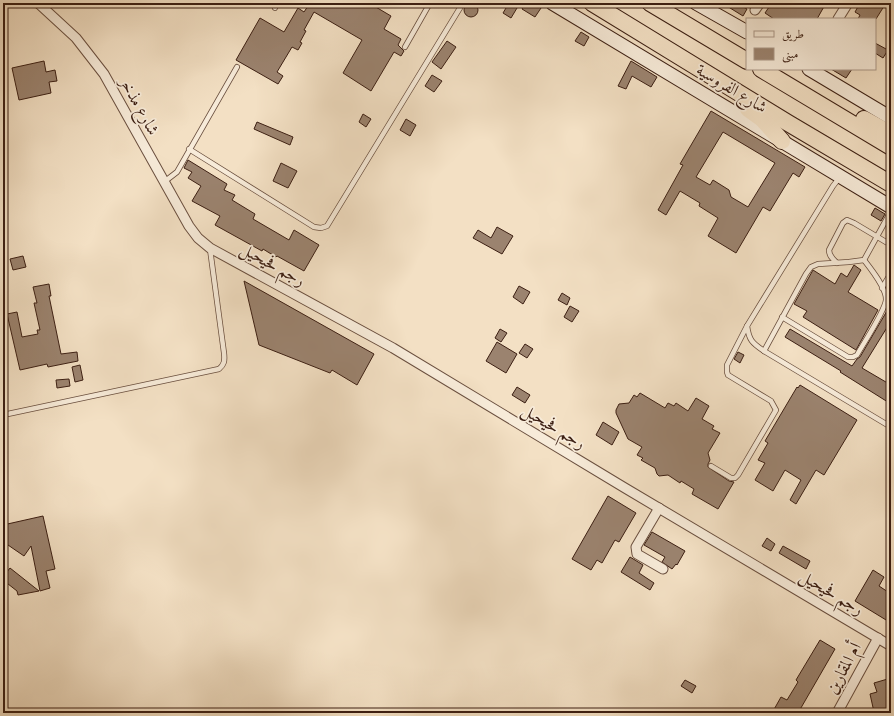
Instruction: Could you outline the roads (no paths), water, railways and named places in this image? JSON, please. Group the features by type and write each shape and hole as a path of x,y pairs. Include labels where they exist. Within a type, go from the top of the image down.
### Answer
{"highway":[{"name":"شارع الفروسية","path":"592,3 891,184"},
{"name":"شارع الفروسية","path":"650,3 746,60"},
{"path":"607,12 636,38 751,110 762,119 782,141"},
{"name":"شارع الفروسية","path":"763,70 891,147"},
{"path":"807,97 840,106 891,134"}],"main road":[{"name":"شارع الفروسية","path":"552,3 891,207"},
{"path":"696,3 746,31"},
{"path":"811,70 891,118"}],"street":[{"name":"شارع مذخر","path":"38,3 76,38 104,74 189,226 198,238"},
{"path":"839,18 848,3"},
{"name":"رجم فحيحيل","path":"198,238 210,248 393,348 891,646"},
{"path":"659,508 636,547 637,554 663,569"},
{"name":"أم المقارين","path":"837,713 878,638"}],"lane":[{"path":"383,3 386,5 398,3"},
{"path":"405,47 430,3"},
{"path":"189,149 314,226 321,228 328,226 463,3"},
{"path":"164,182 177,172 237,67"},
{"path":"710,466 732,478 735,478 776,410 771,401 728,375 727,365 747,326 833,186 841,177"},
{"path":"864,260 891,211"},
{"path":"837,263 832,258 829,250 843,223 847,220 891,245"},
{"path":"3,415 219,369 223,366 225,360 210,248"},
{"path":"764,351 811,267 818,264 864,260"},
{"path":"782,317 848,357 857,355 882,311 886,300 875,275 864,260"},
{"path":"882,288 891,273"},
{"path":"747,326 749,336 753,343 764,351 891,427"}]}
